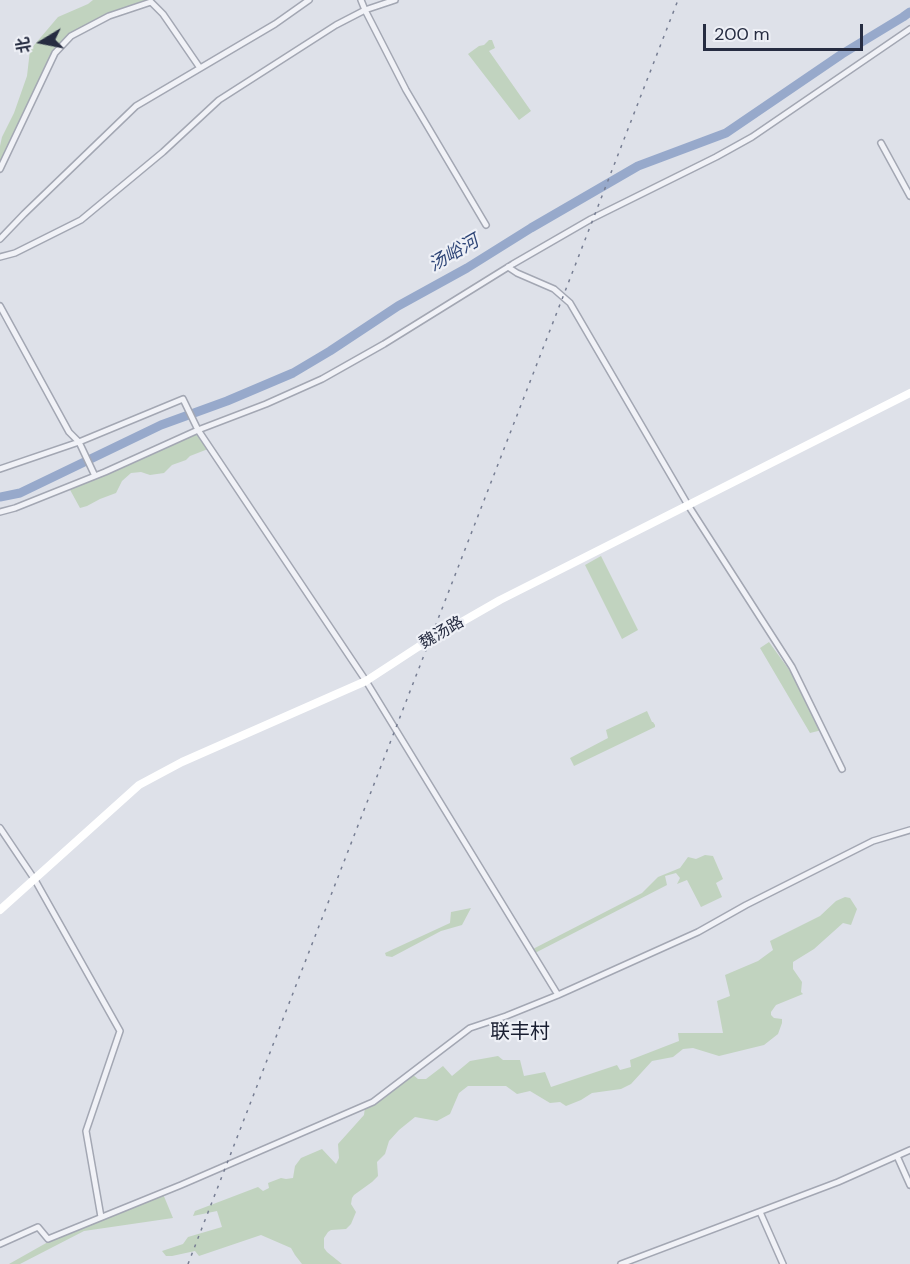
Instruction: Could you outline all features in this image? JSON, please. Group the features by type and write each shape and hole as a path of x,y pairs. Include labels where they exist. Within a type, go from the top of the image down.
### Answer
{"street":[{"path":"0,239 136,106 275,24 309,0"},
{"path":"361,0 406,90 486,225"},
{"path":"0,257 15,254 81,220 163,152 219,100 336,26 365,10 395,0"},
{"path":"0,169 55,53 71,36 109,16 151,2 163,14 200,68"},
{"path":"0,512 95,476 197,428 266,404 322,379 591,219 752,138 910,29"},
{"path":"881,143 910,196"},
{"path":"508,267 526,278 554,289 570,303 688,505 792,667 842,769"},
{"path":"0,306 69,432 79,442 95,476"},
{"name":"魏汤路","path":"0,910 139,785 182,762 366,681 418,647 500,600 910,393"},
{"path":"0,469 79,442 183,399 197,428 366,681 558,995"},
{"path":"0,828 35,880 120,1031 86,1131 101,1217"},
{"path":"0,1244 38,1227 48,1239 181,1185 373,1102 470,1028 558,995 699,932 746,905 873,842 910,830"},
{"path":"621,1264 838,1182 910,1150"},
{"path":"897,1156 910,1185"},
{"path":"760,1212 783,1264"}],"green space":[{"path":"93,0 154,0 94,20 63,41 0,168 2,137 14,113 27,76 30,50 58,17"},
{"path":"492,40 495,48 489,51 531,111 519,120 468,54"},
{"path":"198,435 208,449 172,465 164,473 150,475 141,472 131,473 122,481 116,493 87,506 80,508 69,488 86,483"},
{"path":"601,556 638,630 622,639 585,565"},
{"path":"769,642 798,682 822,730 810,733 760,648"},
{"path":"647,711 655,727 574,766 570,758 608,738 606,730"},
{"path":"705,855 713,856 723,879 716,883 722,897 701,907 687,880 677,884 680,878 676,873 665,876 667,885 535,953 531,950 642,893 658,877 680,868 688,857 696,859"},
{"path":"845,897 850,898 857,909 851,925 843,923 814,949 793,962 793,969 802,982 801,992 803,994 776,1005 771,1015 782,1019 782,1023 778,1034 764,1045 719,1056 693,1048 683,1049 673,1057 652,1061 631,1084 621,1089 592,1093 566,1106 560,1102 550,1103 530,1091 517,1094 506,1086 468,1086 459,1093 450,1114 437,1121 415,1117 389,1141 385,1154 377,1162 378,1176 352,1198 351,1204 356,1212 351,1224 346,1229 331,1230 324,1238 324,1248 342,1264 302,1264 291,1248 261,1235 199,1256 195,1251 166,1256 162,1251 183,1244 188,1237 222,1227 217,1211 193,1216 195,1211 258,1187 263,1191 269,1188 268,1183 281,1178 293,1178 295,1166 301,1158 322,1149 336,1164 339,1158 338,1144 364,1115 365,1107 412,1074 418,1079 426,1079 443,1066 452,1076 470,1061 498,1056 503,1060 520,1060 524,1076 545,1072 551,1087 617,1065 620,1070 631,1067 630,1060 679,1041 678,1033 723,1033 717,1001 730,996 725,975 758,961 773,950 770,941 820,916 836,901"},
{"path":"471,908 462,925 441,931 392,957 386,956 385,953 450,923 451,912"},
{"path":"163,1194 173,1218 84,1231 20,1264 9,1264 71,1229"}],"waterway":[{"name":"汤峪河","path":"0,497 20,493 161,425 227,401 293,373 398,306 467,268 638,166 726,133 842,54 910,12"}],"railway":[{"path":"188,1264 678,0"}],"district":[{"name":"联丰村","path":"520,1033"}]}
